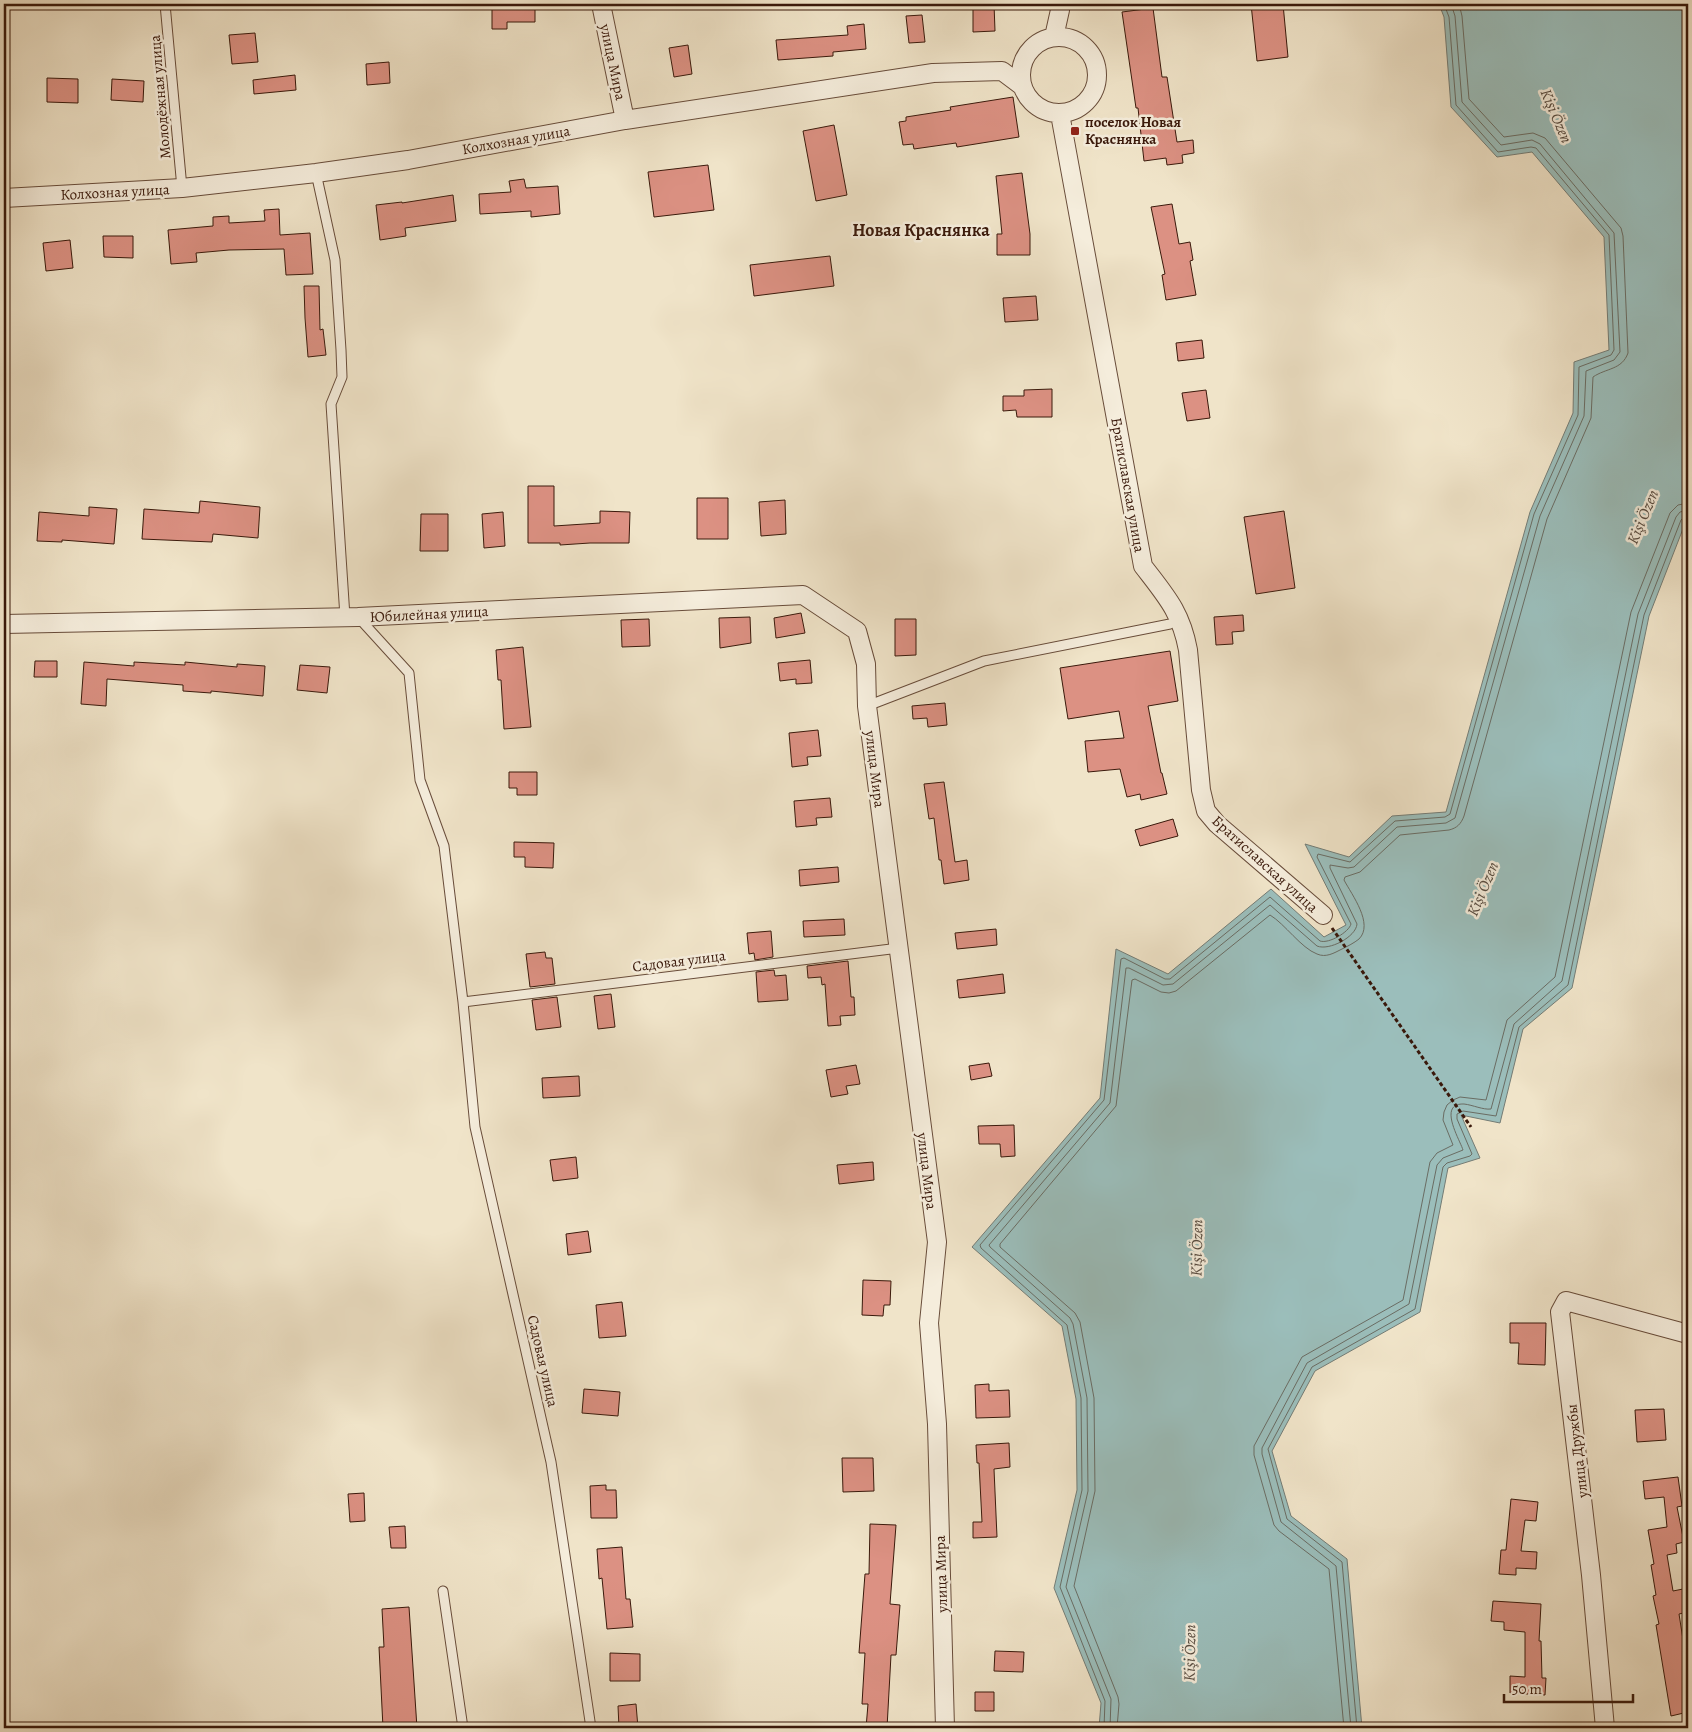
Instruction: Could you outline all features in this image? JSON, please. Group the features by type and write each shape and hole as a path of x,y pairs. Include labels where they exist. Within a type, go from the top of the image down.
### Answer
{"street":[{"name":"улица Мира","path":"601,4 625,120"},
{"path":"1054,37 1060,10 1059,4"},
{"path":"1054,37 1067,38 1085,47 1093,57 1098,71 1097,84 1092,96 1083,106 1074,111 1060,114 1048,112 1036,106 1022,86 1021,73 1027,55 1041,41 1054,37"},
{"name":"Колхозная улица","path":"4,198 182,188 316,173 408,160 625,120 933,73 1002,71 1022,86"},
{"name":"Братиславская улица","path":"1060,114 1143,566 1173,606 1184,630 1188,650 1201,790 1206,811 1217,824 1323,915"},
{"name":"Юбилейная улица","path":"4,624 351,617 803,595 846,623"},
{"name":"улица Мира","path":"846,623 858,631 866,664 867,706 937,1242 928,1323 937,1424 945,1728"},
{"name":"улица Дружбы","path":"1605,1728 1591,1575 1560,1312 1566,1302 1688,1334"}],"lane":[{"name":"Молодёжная улица","path":"165,4 182,188"},
{"path":"316,173 335,260 342,350 342,376 331,404 351,617"},
{"name":"Садовая улица","path":"351,617 409,673 420,780 444,846 463,1002 475,1127 551,1462 591,1728"},
{"path":"867,706 984,661 1170,624"},
{"name":"Садовая улица","path":"463,1002 898,948"},
{"path":"443,1591 463,1728"}],"path":[{"path":"1323,915 1471,1127"}],"water":[{"name":"Kişi Özen","path":"1439,4 1688,4 1688,516 1649,616 1572,988 1523,1029 1500,1123 1461,1115 1480,1158 1448,1168 1420,1312 1315,1371 1272,1451 1291,1516 1347,1559 1362,1728 1099,1728 1101,1703 1054,1588 1077,1490 1076,1399 1062,1326 972,1247 1100,1098 1116,949 1168,974 1271,889 1324,937 1346,925 1305,844 1349,857 1392,816 1446,812 1530,512 1573,413 1574,362 1609,350 1604,237 1532,152 1497,157 1451,107 1444,17"}],"building":[{"path":"492,4 535,4 535,22 507,22 507,29 492,29"},
{"path":"973,4 994,4 995,31 973,32"},
{"path":"1251,4 1283,4 1288,57 1257,61"},
{"path":"1153,8 1162,77 1167,77 1177,142 1193,140 1194,153 1182,155 1183,163 1167,165 1166,158 1144,161 1138,108 1136,108 1122,12"},
{"path":"922,15 925,42 909,43 906,16"},
{"path":"864,24 866,49 833,52 833,56 778,60 776,40 848,35 847,26"},
{"path":"255,33 258,62 232,64 229,35"},
{"path":"688,45 692,74 674,77 669,48"},
{"path":"389,62 390,83 367,85 366,64"},
{"path":"295,75 296,90 254,94 253,80"},
{"path":"47,78 78,79 78,103 47,102"},
{"path":"112,79 144,81 143,102 111,100"},
{"path":"1013,97 1019,137 957,147 956,143 914,149 913,144 903,145 899,122 906,121 906,117 951,110 950,107"},
{"path":"834,125 847,195 816,201 803,131"},
{"path":"708,165 714,210 654,217 648,172"},
{"path":"1022,173 1030,234 1030,255 997,255 997,234 1002,234 996,176"},
{"path":"524,179 526,188 558,186 560,214 531,217 531,211 480,214 479,194 511,192 509,181"},
{"path":"453,195 456,221 405,228 406,236 380,240 376,205"},
{"path":"1172,204 1179,244 1190,242 1193,260 1190,261 1196,295 1166,300 1162,275 1165,274 1151,207"},
{"path":"279,209 280,235 310,233 313,274 286,275 284,249 196,253 197,262 171,264 168,230 213,226 213,217 229,216 229,223 265,221 264,210"},
{"path":"103,236 133,236 133,258 104,257"},
{"path":"70,240 73,268 46,271 43,243"},
{"path":"830,256 834,286 754,296 750,265"},
{"path":"304,286 319,286 320,330 323,329 326,355 308,357"},
{"path":"1036,296 1038,320 1005,322 1003,298"},
{"path":"1202,340 1204,358 1178,361 1176,343"},
{"path":"1052,389 1052,417 1017,417 1016,410 1003,411 1003,396 1024,396 1024,390"},
{"path":"1206,390 1210,418 1187,421 1182,393"},
{"path":"528,486 554,486 554,526 600,523 600,511 630,512 629,543 560,545 560,543 528,543"},
{"path":"697,498 728,498 728,539 697,539"},
{"path":"785,500 786,534 761,536 759,502"},
{"path":"200,501 260,507 258,538 213,534 212,542 142,539 144,509 199,513"},
{"path":"89,507 117,509 114,544 62,540 62,542 37,541 39,512 89,516"},
{"path":"1284,511 1295,588 1256,594 1244,517"},
{"path":"503,512 505,546 484,548 482,514"},
{"path":"421,514 448,514 448,551 420,551"},
{"path":"801,613 805,633 776,638 774,618"},
{"path":"1243,615 1244,631 1232,632 1233,644 1216,645 1214,617"},
{"path":"750,617 751,643 720,648 719,618"},
{"path":"649,619 650,646 622,647 621,620"},
{"path":"895,619 916,619 916,655 895,656"},
{"path":"523,647 531,727 504,729 501,680 498,680 496,650"},
{"path":"1170,651 1178,701 1148,706 1167,794 1141,800 1140,794 1127,797 1120,769 1088,772 1085,741 1124,738 1119,711 1068,719 1060,668"},
{"path":"810,660 812,683 796,684 796,679 780,681 778,663"},
{"path":"35,661 57,661 57,677 34,677"},
{"path":"84,662 134,666 134,662 185,665 185,662 237,667 237,664 265,666 263,696 211,691 211,693 183,691 183,685 107,679 106,706 81,704"},
{"path":"300,665 330,667 327,693 297,690"},
{"path":"945,703 947,725 928,727 927,718 913,719 912,706"},
{"path":"818,730 821,756 807,757 808,765 792,767 789,733"},
{"path":"509,772 537,772 537,795 517,795 517,788 509,788"},
{"path":"944,782 955,862 967,860 969,880 944,884 934,818 929,819 924,784"},
{"path":"830,798 832,817 816,818 817,825 796,827 794,801"},
{"path":"1173,819 1178,836 1140,846 1135,830"},
{"path":"514,842 554,843 553,868 525,867 525,857 514,857"},
{"path":"838,867 839,882 800,886 799,870"},
{"path":"844,919 845,935 804,937 803,921"},
{"path":"996,929 997,945 957,949 955,933"},
{"path":"771,931 773,957 755,960 754,953 749,954 747,933"},
{"path":"545,952 546,958 552,958 555,984 530,987 526,954"},
{"path":"848,961 851,997 854,997 855,1015 840,1016 841,1025 828,1026 825,984 822,985 821,977 808,978 807,966"},
{"path":"774,970 775,976 786,975 788,1000 758,1002 756,972"},
{"path":"1003,974 1005,993 959,998 957,980"},
{"path":"611,994 615,1027 598,1029 594,996"},
{"path":"557,997 561,1027 536,1030 532,1000"},
{"path":"989,1063 992,1076 971,1080 969,1066"},
{"path":"856,1065 860,1084 846,1086 848,1094 831,1097 826,1070"},
{"path":"579,1076 580,1096 543,1098 542,1078"},
{"path":"1014,1125 1015,1156 1001,1157 1000,1144 979,1144 978,1126"},
{"path":"576,1157 578,1178 553,1181 550,1160"},
{"path":"873,1162 874,1180 839,1184 837,1165"},
{"path":"588,1231 591,1252 568,1255 566,1234"},
{"path":"863,1280 891,1281 890,1305 884,1305 883,1316 862,1315"},
{"path":"622,1302 626,1336 599,1338 596,1305"},
{"path":"1510,1323 1546,1323 1545,1365 1518,1364 1519,1343 1510,1343"},
{"path":"989,1384 989,1391 1009,1390 1010,1417 976,1418 975,1385"},
{"path":"584,1389 620,1392 618,1416 582,1413"},
{"path":"1664,1409 1666,1440 1637,1442 1635,1410"},
{"path":"1009,1443 1010,1467 994,1469 997,1537 973,1538 973,1522 982,1522 979,1463 977,1463 976,1445"},
{"path":"842,1458 873,1458 874,1491 843,1492"},
{"path":"1678,1477 1682,1506 1677,1507 1684,1542 1676,1544 1677,1553 1667,1555 1673,1591 1683,1589 1688,1612 1679,1614 1684,1646 1688,1646 1688,1712 1671,1716 1656,1625 1659,1624 1653,1596 1656,1595 1651,1565 1654,1564 1648,1530 1667,1527 1664,1497 1645,1499 1643,1481"},
{"path":"606,1485 606,1490 616,1490 617,1518 591,1518 590,1486"},
{"path":"364,1493 365,1521 350,1522 348,1494"},
{"path":"1511,1499 1538,1502 1536,1521 1525,1520 1521,1551 1537,1552 1536,1569 1516,1568 1516,1575 1499,1574 1501,1550 1506,1550"},
{"path":"870,1524 896,1525 890,1604 900,1605 896,1655 891,1655 887,1728 866,1728 868,1704 862,1704 865,1653 859,1653 865,1574 869,1574"},
{"path":"405,1526 406,1548 391,1548 389,1527"},
{"path":"622,1547 626,1599 630,1599 633,1627 607,1629 602,1578 599,1579 597,1549"},
{"path":"1493,1601 1541,1604 1539,1641 1541,1641 1542,1678 1546,1678 1545,1695 1510,1693 1510,1676 1525,1677 1525,1632 1504,1630 1504,1622 1491,1621"},
{"path":"409,1607 417,1728 383,1728 379,1647 384,1647 382,1609"},
{"path":"995,1651 1024,1652 1023,1672 994,1671"},
{"path":"610,1653 640,1654 640,1681 610,1681"},
{"path":"975,1692 994,1692 994,1711 975,1711"},
{"path":"636,1704 638,1728 619,1728 618,1706"}],"place":[{"name":"поселок Новая Краснянка","path":"1075,131"}],"district":[{"name":"Новая Краснянка","path":"921,230"}]}
